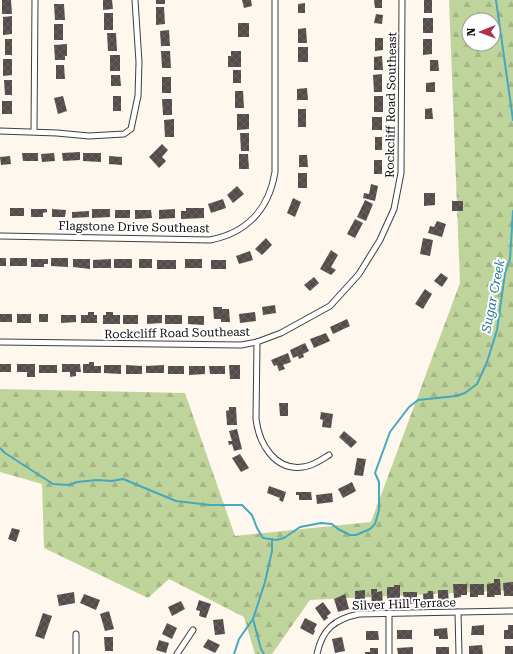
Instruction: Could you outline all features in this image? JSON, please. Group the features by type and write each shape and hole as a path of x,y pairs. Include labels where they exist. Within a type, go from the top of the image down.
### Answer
{"street":[{"path":"34,131 35,0"},
{"path":"0,130 34,131 89,136 124,134 131,129 138,96 139,62 135,0"},
{"name":"Flagstone Drive Southeast","path":"0,236 210,240 220,238 236,231 251,220 268,198 275,172 275,0"},
{"name":"Rockcliff Road Southeast","path":"0,342 241,345 257,342 281,333 330,306 360,274 380,241 397,200 401,173 402,0"},
{"path":"257,342 256,419 259,437 268,453 278,462 289,466 303,467 317,463 328,455"},
{"name":"Silver Hill Terrace","path":"317,654 320,643 326,632 345,617 359,614 513,611"},
{"path":"458,612 459,654"},
{"path":"389,613 389,654"},
{"path":"177,654 193,630"},
{"path":"76,634 76,654"}],"green space":[{"path":"449,0 513,0 513,590 310,600 272,654 255,654 244,617 169,579 148,598 44,548 42,484 0,472 0,389 185,393 235,536 371,522 460,283"}],"building":[{"path":"2,0 11,0 12,14 2,14"},
{"path":"103,0 112,0 113,9 103,10"},
{"path":"156,0 165,0 165,4 156,4"},
{"path":"242,0 251,0 252,6 244,8"},
{"path":"374,0 382,0 382,8 375,8"},
{"path":"424,0 432,0 432,13 424,13"},
{"path":"305,3 305,13 298,13 298,4"},
{"path":"54,4 64,4 65,20 55,20"},
{"path":"156,7 164,7 165,24 156,25"},
{"path":"104,13 113,13 113,30 104,30"},
{"path":"376,14 383,15 382,24 374,23"},
{"path":"12,16 12,34 3,35 3,17"},
{"path":"423,18 433,18 433,33 423,33"},
{"path":"238,23 249,23 249,37 238,37"},
{"path":"54,24 63,24 63,40 54,40"},
{"path":"306,28 307,43 298,43 298,29"},
{"path":"169,30 170,46 161,46 160,31"},
{"path":"107,33 116,33 117,51 108,51"},
{"path":"375,38 383,38 383,50 375,51"},
{"path":"5,39 12,39 12,55 5,55"},
{"path":"423,39 432,39 432,54 423,55"},
{"path":"67,44 67,56 65,56 65,60 55,60 54,45"},
{"path":"298,47 308,47 308,62 298,62"},
{"path":"161,51 170,51 171,68 162,68"},
{"path":"231,51 241,51 241,67 228,67 228,56 231,56"},
{"path":"110,55 120,55 120,71 110,71"},
{"path":"382,56 383,70 374,70 374,57"},
{"path":"3,59 12,59 12,75 3,76"},
{"path":"430,60 438,60 439,71 430,71"},
{"path":"56,65 64,65 65,79 56,79"},
{"path":"233,70 241,70 241,83 233,83"},
{"path":"382,74 382,92 374,92 373,75"},
{"path":"111,75 120,75 121,86 111,86"},
{"path":"162,77 171,77 171,93 162,93"},
{"path":"4,80 12,80 12,95 5,95"},
{"path":"435,82 435,92 426,92 426,83"},
{"path":"307,88 308,100 297,100 297,89"},
{"path":"235,91 243,91 244,108 235,108"},
{"path":"63,96 67,111 58,114 54,98"},
{"path":"113,96 121,96 121,111 113,111"},
{"path":"374,96 383,96 383,112 374,112"},
{"path":"162,99 172,99 172,115 163,115"},
{"path":"2,101 12,101 12,114 2,114"},
{"path":"432,108 433,119 425,119 425,109"},
{"path":"298,109 306,109 306,127 298,127"},
{"path":"237,114 249,114 249,129 237,130"},
{"path":"372,117 382,117 382,130 372,130"},
{"path":"174,119 174,137 165,137 164,120"},
{"path":"240,133 249,133 249,151 241,151"},
{"path":"375,137 382,137 382,150 375,150"},
{"path":"162,144 168,150 162,157 166,161 159,168 149,157"},
{"path":"80,152 80,160 63,161 62,153"},
{"path":"22,153 38,153 38,161 23,161"},
{"path":"54,153 55,161 42,162 41,154"},
{"path":"83,153 101,153 101,162 83,161"},
{"path":"239,154 248,154 249,169 239,169"},
{"path":"299,155 307,155 308,167 299,167"},
{"path":"10,156 11,164 1,165 0,157"},
{"path":"109,156 122,157 122,165 109,164"},
{"path":"374,160 382,160 382,174 374,174"},
{"path":"298,173 307,173 307,188 298,188"},
{"path":"371,184 378,186 375,201 363,198 364,193 369,194"},
{"path":"237,186 244,194 233,203 227,195"},
{"path":"424,193 435,193 435,205 424,206"},
{"path":"293,198 301,202 295,217 287,213"},
{"path":"223,199 226,208 211,213 208,204"},
{"path":"365,200 373,204 366,221 357,217"},
{"path":"452,201 463,201 463,211 452,211"},
{"path":"10,208 24,208 24,216 10,216"},
{"path":"186,208 204,208 204,218 181,219 181,211 186,211"},
{"path":"31,209 47,209 47,212 43,213 43,217 31,217"},
{"path":"52,209 66,210 65,217 52,217"},
{"path":"92,209 110,209 110,217 92,218"},
{"path":"175,209 175,218 159,219 159,210"},
{"path":"115,210 130,210 130,218 115,218"},
{"path":"135,210 151,210 152,218 135,219"},
{"path":"89,211 89,217 72,218 72,212"},
{"path":"355,219 363,223 355,238 347,234"},
{"path":"437,221 446,224 442,237 428,233 430,226 434,227"},
{"path":"266,238 272,245 262,255 255,249"},
{"path":"423,238 433,240 430,256 420,254"},
{"path":"331,250 338,255 331,267 336,270 331,275 320,269"},
{"path":"250,251 253,260 239,264 236,256"},
{"path":"0,258 6,258 6,266 0,266"},
{"path":"10,258 27,258 27,266 10,266"},
{"path":"51,258 68,258 68,267 51,266"},
{"path":"31,259 48,259 48,264 44,264 44,267 31,267"},
{"path":"73,259 90,259 90,269 73,267"},
{"path":"111,259 111,268 93,268 93,260"},
{"path":"114,259 132,259 132,268 114,268"},
{"path":"139,259 152,259 152,268 139,268"},
{"path":"185,259 202,259 202,268 185,268"},
{"path":"157,260 176,260 176,269 157,269"},
{"path":"211,260 226,260 226,269 211,269"},
{"path":"441,273 448,278 442,287 434,281"},
{"path":"314,277 319,283 310,291 304,285"},
{"path":"425,289 432,294 423,309 415,304"},
{"path":"275,305 276,313 263,315 262,307"},
{"path":"213,307 229,309 230,322 221,322 221,319 214,319"},
{"path":"88,312 94,312 94,315 97,315 97,323 81,323 81,315 88,315"},
{"path":"106,312 113,312 113,315 120,315 120,324 103,324 103,315 106,315"},
{"path":"255,312 256,321 240,323 239,314"},
{"path":"0,314 12,314 12,322 0,322"},
{"path":"17,314 31,314 31,323 17,323"},
{"path":"39,314 48,314 48,322 39,322"},
{"path":"61,315 76,315 76,322 61,323"},
{"path":"123,315 138,315 138,324 123,324"},
{"path":"147,315 162,315 162,323 147,324"},
{"path":"165,315 182,315 182,324 165,324"},
{"path":"188,316 204,316 204,325 188,324"},
{"path":"347,319 350,326 333,334 330,327"},
{"path":"326,333 330,341 314,348 310,339"},
{"path":"305,343 309,351 303,354 304,357 299,359 298,356 293,358 290,350"},
{"path":"288,353 291,362 283,365 285,369 279,371 277,365 274,366 271,360"},
{"path":"89,362 94,362 94,366 101,366 101,373 83,373 83,364 89,364"},
{"path":"0,364 11,364 11,372 0,372"},
{"path":"17,364 35,364 35,377 27,377 27,372 17,372"},
{"path":"62,364 80,364 81,372 76,372 76,376 70,377 70,372 62,372"},
{"path":"39,365 57,365 57,373 39,373"},
{"path":"104,365 121,365 121,374 104,373"},
{"path":"126,365 142,366 142,374 126,374"},
{"path":"164,365 164,373 146,373 146,366"},
{"path":"229,365 240,365 240,379 230,379"},
{"path":"168,366 184,366 184,374 168,374"},
{"path":"189,366 205,366 205,374 189,375"},
{"path":"209,366 225,366 225,374 210,374"},
{"path":"279,403 288,403 288,416 280,416"},
{"path":"229,407 236,407 237,425 227,425 226,411 229,410"},
{"path":"321,412 333,414 331,428 322,427 323,420 320,419"},
{"path":"237,429 242,449 234,451 232,444 229,445 228,441 232,441 229,431"},
{"path":"344,431 357,442 351,448 339,437"},
{"path":"240,454 249,468 241,472 232,458"},
{"path":"357,458 366,459 363,476 354,475"},
{"path":"352,482 356,491 343,498 338,489"},
{"path":"269,486 286,492 283,502 279,500 280,498 267,493"},
{"path":"296,492 311,492 312,500 299,500 299,495 296,495"},
{"path":"332,493 333,502 317,504 316,495"},
{"path":"12,528 20,530 16,542 8,539"},
{"path":"494,579 500,579 501,595 487,597 487,584 494,583"},
{"path":"513,582 513,596 504,596 503,583"},
{"path":"453,584 467,584 467,595 461,595 461,597 454,598"},
{"path":"470,584 484,584 484,595 470,597"},
{"path":"394,585 400,585 400,599 387,601 387,587 394,587"},
{"path":"371,589 377,589 377,592 382,591 383,605 372,607"},
{"path":"365,590 365,607 355,607 355,591"},
{"path":"438,590 448,590 449,607 438,607"},
{"path":"428,591 433,591 434,605 424,606 423,594 428,593"},
{"path":"74,592 75,603 59,606 57,595"},
{"path":"403,592 417,592 417,603 404,605"},
{"path":"84,594 100,600 96,610 80,603"},
{"path":"345,594 349,609 338,612 334,599"},
{"path":"199,600 211,604 206,618 199,616 200,611 196,610"},
{"path":"181,601 185,609 172,616 168,607"},
{"path":"323,602 331,613 324,621 315,608"},
{"path":"109,611 114,629 105,631 100,614"},
{"path":"43,613 52,616 44,639 35,636"},
{"path":"305,618 317,624 313,635 300,628"},
{"path":"223,619 225,634 215,635 213,620"},
{"path":"167,623 177,628 172,639 162,634"},
{"path":"484,625 484,635 471,635 472,626"},
{"path":"508,625 513,625 513,639 504,639 504,630 508,630"},
{"path":"447,628 448,639 439,639 439,636 434,636 434,629"},
{"path":"397,630 412,630 412,639 397,639"},
{"path":"366,631 378,631 379,640 366,640"},
{"path":"104,637 113,637 113,651 105,651"},
{"path":"342,637 345,651 335,653 332,639"},
{"path":"208,639 220,645 215,653 203,647"},
{"path":"159,640 169,643 166,653 156,650"},
{"path":"482,645 483,654 469,654 469,646"},
{"path":"505,646 513,646 513,654 505,654"},
{"path":"413,647 413,654 398,654 397,648"},
{"path":"436,647 449,647 449,654 436,654"},
{"path":"370,648 378,648 378,654 365,654 365,652 370,652"}],"waterway":[{"path":"496,0 513,120"},
{"name":"Sugar Creek","path":"0,448 5,453 53,484 69,485 77,482 97,480 112,481 123,479 176,501 210,505 242,505 252,515 263,538 276,540 284,538 300,527 321,523 332,524 350,535 356,535 370,529 375,524 379,510 379,482 375,473 390,432 409,407 418,400 456,396 465,393 477,384 487,362 497,330 505,273 510,259 513,211"},
{"path":"234,654 239,639 253,619 265,582 272,551 272,539"},
{"path":"253,619 261,649 264,654"}]}
